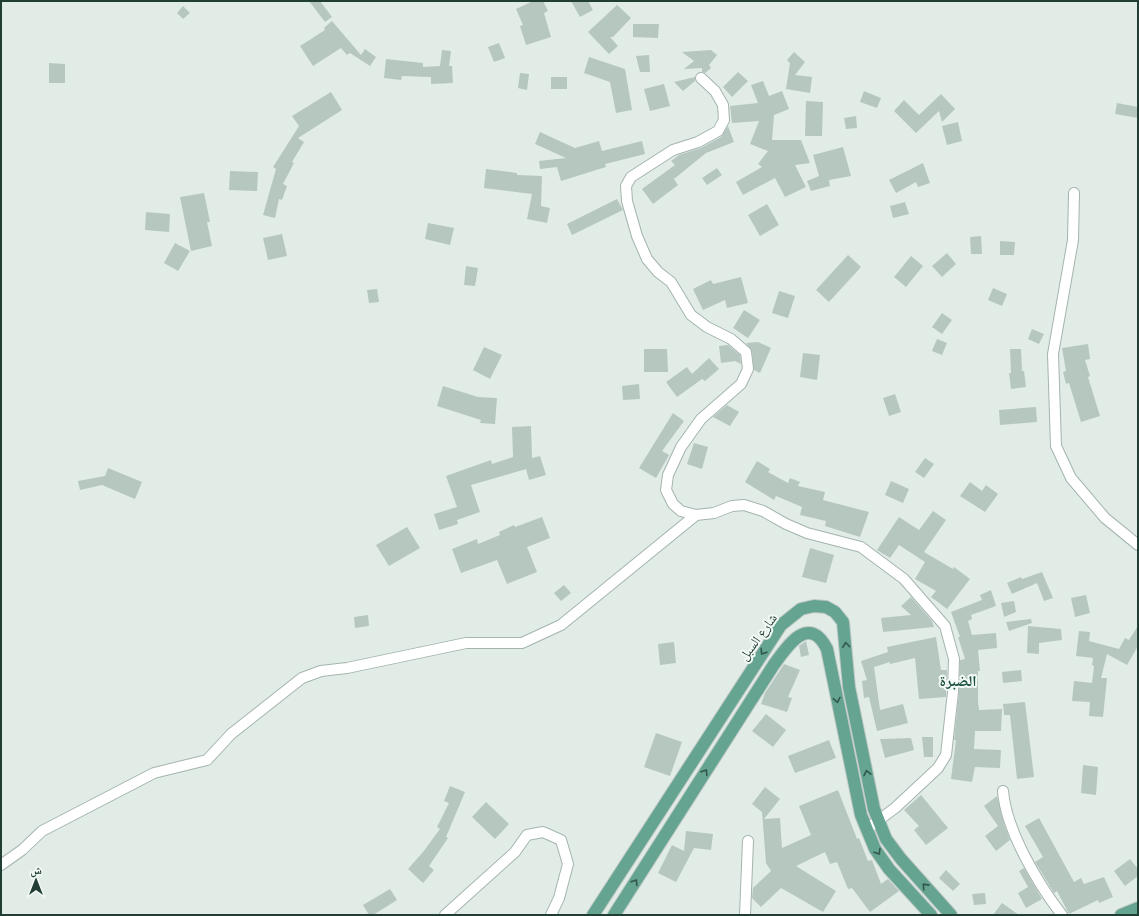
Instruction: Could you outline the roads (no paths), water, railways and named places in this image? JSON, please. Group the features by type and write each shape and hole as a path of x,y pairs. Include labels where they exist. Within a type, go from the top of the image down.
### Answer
{"main road":[{"name":"شارع السبل","path":"593,915 781,625 801,608 814,606 826,607 835,612 843,622 849,687 874,809 886,839 901,859 951,915"},
{"path":"614,915 787,645 808,632 815,633 823,639 827,649 861,815 875,849 889,869 931,915"},
{"path":"1121,915 1126,911 1138,908"}],"street":[{"path":"701,78 716,91 723,105 724,120 718,131 698,142 673,150 631,177 626,186 627,201 637,236 648,259 658,272 670,282 691,316 707,327 731,339 746,352 748,369 741,384 701,418 681,447 668,475 666,490 673,504 681,511 696,515 714,513 732,506 744,505 763,511 786,524 808,533 861,547 904,579 945,626 954,659 953,692 946,754 938,768 867,829"},
{"path":"1074,193 1073,240 1054,354 1056,446 1071,478 1105,518 1138,545"},
{"path":"1,865 22,850 42,831 154,773 207,760 231,734 302,678 321,671 354,666 466,643 522,643 556,628 696,515"},
{"path":"1003,791 1004,807 1031,868 1048,897 1062,915"},
{"path":"446,915 515,852 527,835 543,832 561,840 568,864 559,898 551,915"},
{"path":"746,915 748,841"}],"district":[{"name":"الضبرة","path":"958,681"}]}
